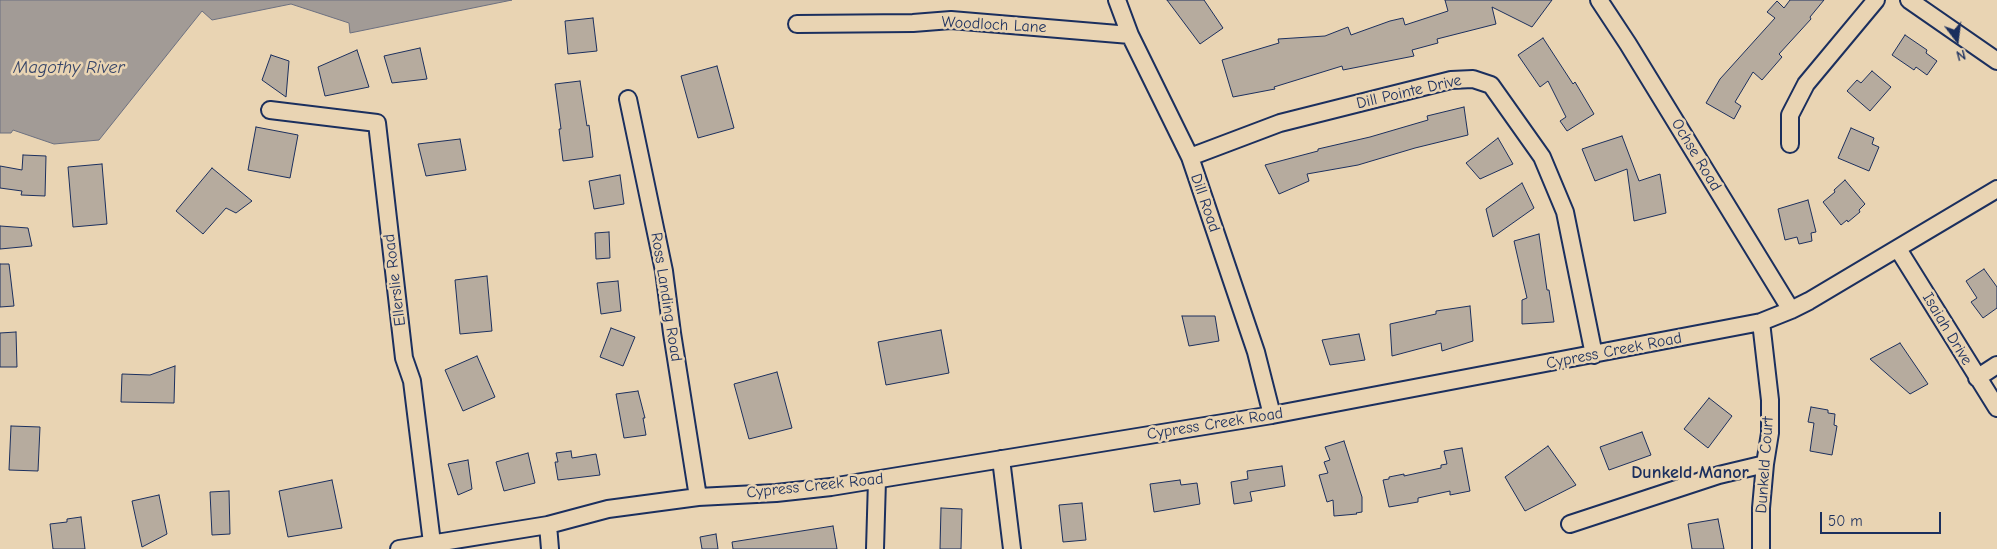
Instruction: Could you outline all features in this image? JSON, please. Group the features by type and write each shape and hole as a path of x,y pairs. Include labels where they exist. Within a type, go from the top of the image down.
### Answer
{"street":[{"name":"Dill Road","path":"1117,0 1130,36 1190,157 1256,352 1272,415"},
{"name":"Ochse Road","path":"1599,0 1791,310"},
{"path":"1790,144 1790,116 1806,84 1876,0"},
{"path":"1909,0 1997,61"},
{"name":"Woodloch Lane","path":"797,24 913,23 951,20 1130,36"},
{"name":"Dill Pointe Drive","path":"1190,157 1280,123 1451,80 1473,78 1491,85 1542,157 1565,212 1594,355"},
{"name":"Ross Landing Road","path":"628,99 664,270 672,334 698,497"},
{"name":"Ellerslie Road","path":"270,110 377,122 404,358 412,381 432,543"},
{"name":"Cypress Creek Road","path":"399,549 548,525 608,510 698,497 776,493 877,480 1272,415 1761,322 1791,310 1898,249 1997,189"},
{"name":"Isaiah Drive","path":"1898,249 1997,408"},
{"name":"Dunkeld Court","path":"1760,549 1764,464 1770,433 1768,411 1770,400 1761,322"},
{"path":"1977,378 1997,364"},
{"path":"1001,459 1012,549"},
{"path":"1570,524 1719,475 1764,464"},
{"path":"876,549 877,480"},
{"path":"548,525 550,549"}],"water":[{"name":"Magothy River","path":"0,0 512,0 350,33 349,23 291,4 212,20 202,11 99,140 54,144 13,130 11,133 0,133"}],"building":[{"path":"1167,0 1204,0 1223,28 1200,44"},
{"path":"1445,0 1552,0 1532,27 1492,7 1496,24 1437,39 1438,43 1412,50 1414,56 1343,70 1342,66 1274,87 1275,89 1233,97 1222,60 1279,43 1278,39 1325,36 1348,27 1351,35 1403,18 1405,25 1448,11"},
{"path":"1790,0 1824,0 1810,17 1811,19 1779,54 1782,57 1762,80 1753,72 1735,102 1741,106 1734,119 1706,103 1720,79 1775,18 1767,12 1777,1 1784,8"},
{"path":"593,18 597,51 568,54 565,21"},
{"path":"1905,35 1927,50 1926,53 1937,61 1927,75 1916,67 1914,70 1892,55"},
{"path":"1543,38 1573,84 1575,82 1594,114 1567,131 1560,121 1566,117 1548,81 1540,87 1518,55"},
{"path":"420,48 427,79 392,83 384,56"},
{"path":"357,50 369,87 325,96 318,67"},
{"path":"271,55 289,61 286,97 262,80"},
{"path":"717,66 734,128 698,138 681,76"},
{"path":"1872,71 1891,87 1870,111 1847,91 1857,80 1861,83"},
{"path":"580,81 593,157 563,161 555,84"},
{"path":"1464,107 1468,135 1358,165 1307,174 1309,181 1279,194 1265,165 1318,151 1318,149 1370,137 1428,120 1427,116"},
{"path":"256,127 298,135 290,178 248,170"},
{"path":"1851,128 1874,138 1872,144 1879,147 1869,171 1838,158"},
{"path":"1622,136 1639,181 1660,174 1666,213 1634,221 1627,169 1595,181 1582,149"},
{"path":"1498,138 1513,164 1480,179 1466,163"},
{"path":"460,139 466,170 426,176 418,144"},
{"path":"23,155 46,156 45,196 21,195 22,191 0,188 0,166 22,170"},
{"path":"102,164 107,224 73,227 68,167"},
{"path":"212,168 252,201 236,213 226,208 203,234 176,211"},
{"path":"620,175 624,204 594,209 589,181"},
{"path":"1845,180 1865,204 1859,210 1860,212 1841,225 1823,202"},
{"path":"1522,183 1534,208 1493,237 1486,209"},
{"path":"1808,200 1816,232 1811,233 1812,241 1799,244 1797,237 1785,240 1778,209"},
{"path":"0,226 28,228 32,246 0,249"},
{"path":"609,232 610,258 596,259 595,233"},
{"path":"1539,234 1547,290 1549,290 1554,322 1522,324 1522,300 1527,298 1514,241"},
{"path":"0,264 9,264 14,306 0,307"},
{"path":"1984,269 1997,287 1997,308 1983,318 1971,302 1977,298 1966,281"},
{"path":"487,276 492,331 460,334 455,280"},
{"path":"618,281 621,311 601,314 597,283"},
{"path":"1470,306 1473,341 1442,351 1441,343 1392,356 1390,324 1436,314 1436,311"},
{"path":"1182,316 1215,316 1219,341 1189,346"},
{"path":"611,328 635,337 623,366 600,357"},
{"path":"941,330 949,373 886,385 878,342"},
{"path":"16,332 17,367 0,367 0,333"},
{"path":"1359,334 1365,360 1330,365 1322,340"},
{"path":"1900,343 1928,384 1910,394 1870,359"},
{"path":"477,356 495,397 463,411 445,370"},
{"path":"175,366 174,403 121,402 122,374 150,375"},
{"path":"777,372 792,428 749,439 734,384"},
{"path":"638,391 645,418 643,418 646,435 624,438 616,394"},
{"path":"1709,398 1732,416 1708,448 1684,429"},
{"path":"1811,407 1828,410 1828,413 1835,414 1834,425 1837,426 1832,455 1810,451 1814,423 1808,422"},
{"path":"11,426 40,427 38,471 9,470"},
{"path":"1642,432 1651,455 1609,470 1600,447"},
{"path":"1344,441 1362,497 1362,512 1334,516 1333,500 1327,502 1319,475 1328,473 1324,462 1330,460 1325,447"},
{"path":"1548,446 1576,485 1525,511 1505,477"},
{"path":"1462,448 1470,491 1450,495 1450,491 1418,498 1418,502 1389,507 1383,480 1389,479 1389,477 1404,474 1404,476 1441,468 1441,465 1447,464 1444,451"},
{"path":"571,451 572,458 596,454 600,475 558,480 555,462 558,462 556,453"},
{"path":"528,453 535,483 504,491 496,462"},
{"path":"468,460 472,489 458,495 448,464"},
{"path":"1282,466 1285,486 1250,492 1252,501 1234,504 1231,482 1248,479 1247,471"},
{"path":"332,480 342,528 288,537 279,491"},
{"path":"1180,480 1181,485 1197,483 1200,504 1154,512 1150,484"},
{"path":"229,491 230,534 212,535 210,492"},
{"path":"159,495 167,534 142,547 132,501"},
{"path":"1082,503 1086,540 1063,542 1059,505"},
{"path":"941,508 962,509 961,549 940,549"},
{"path":"81,517 85,549 53,549 50,524 67,522 67,519"},
{"path":"1718,519 1724,549 1692,549 1688,524"},
{"path":"833,526 837,549 733,549 732,542"},
{"path":"716,534 718,549 702,549 700,537"}],"district":[{"name":"Dunkeld Manor","path":"1690,473"}]}
